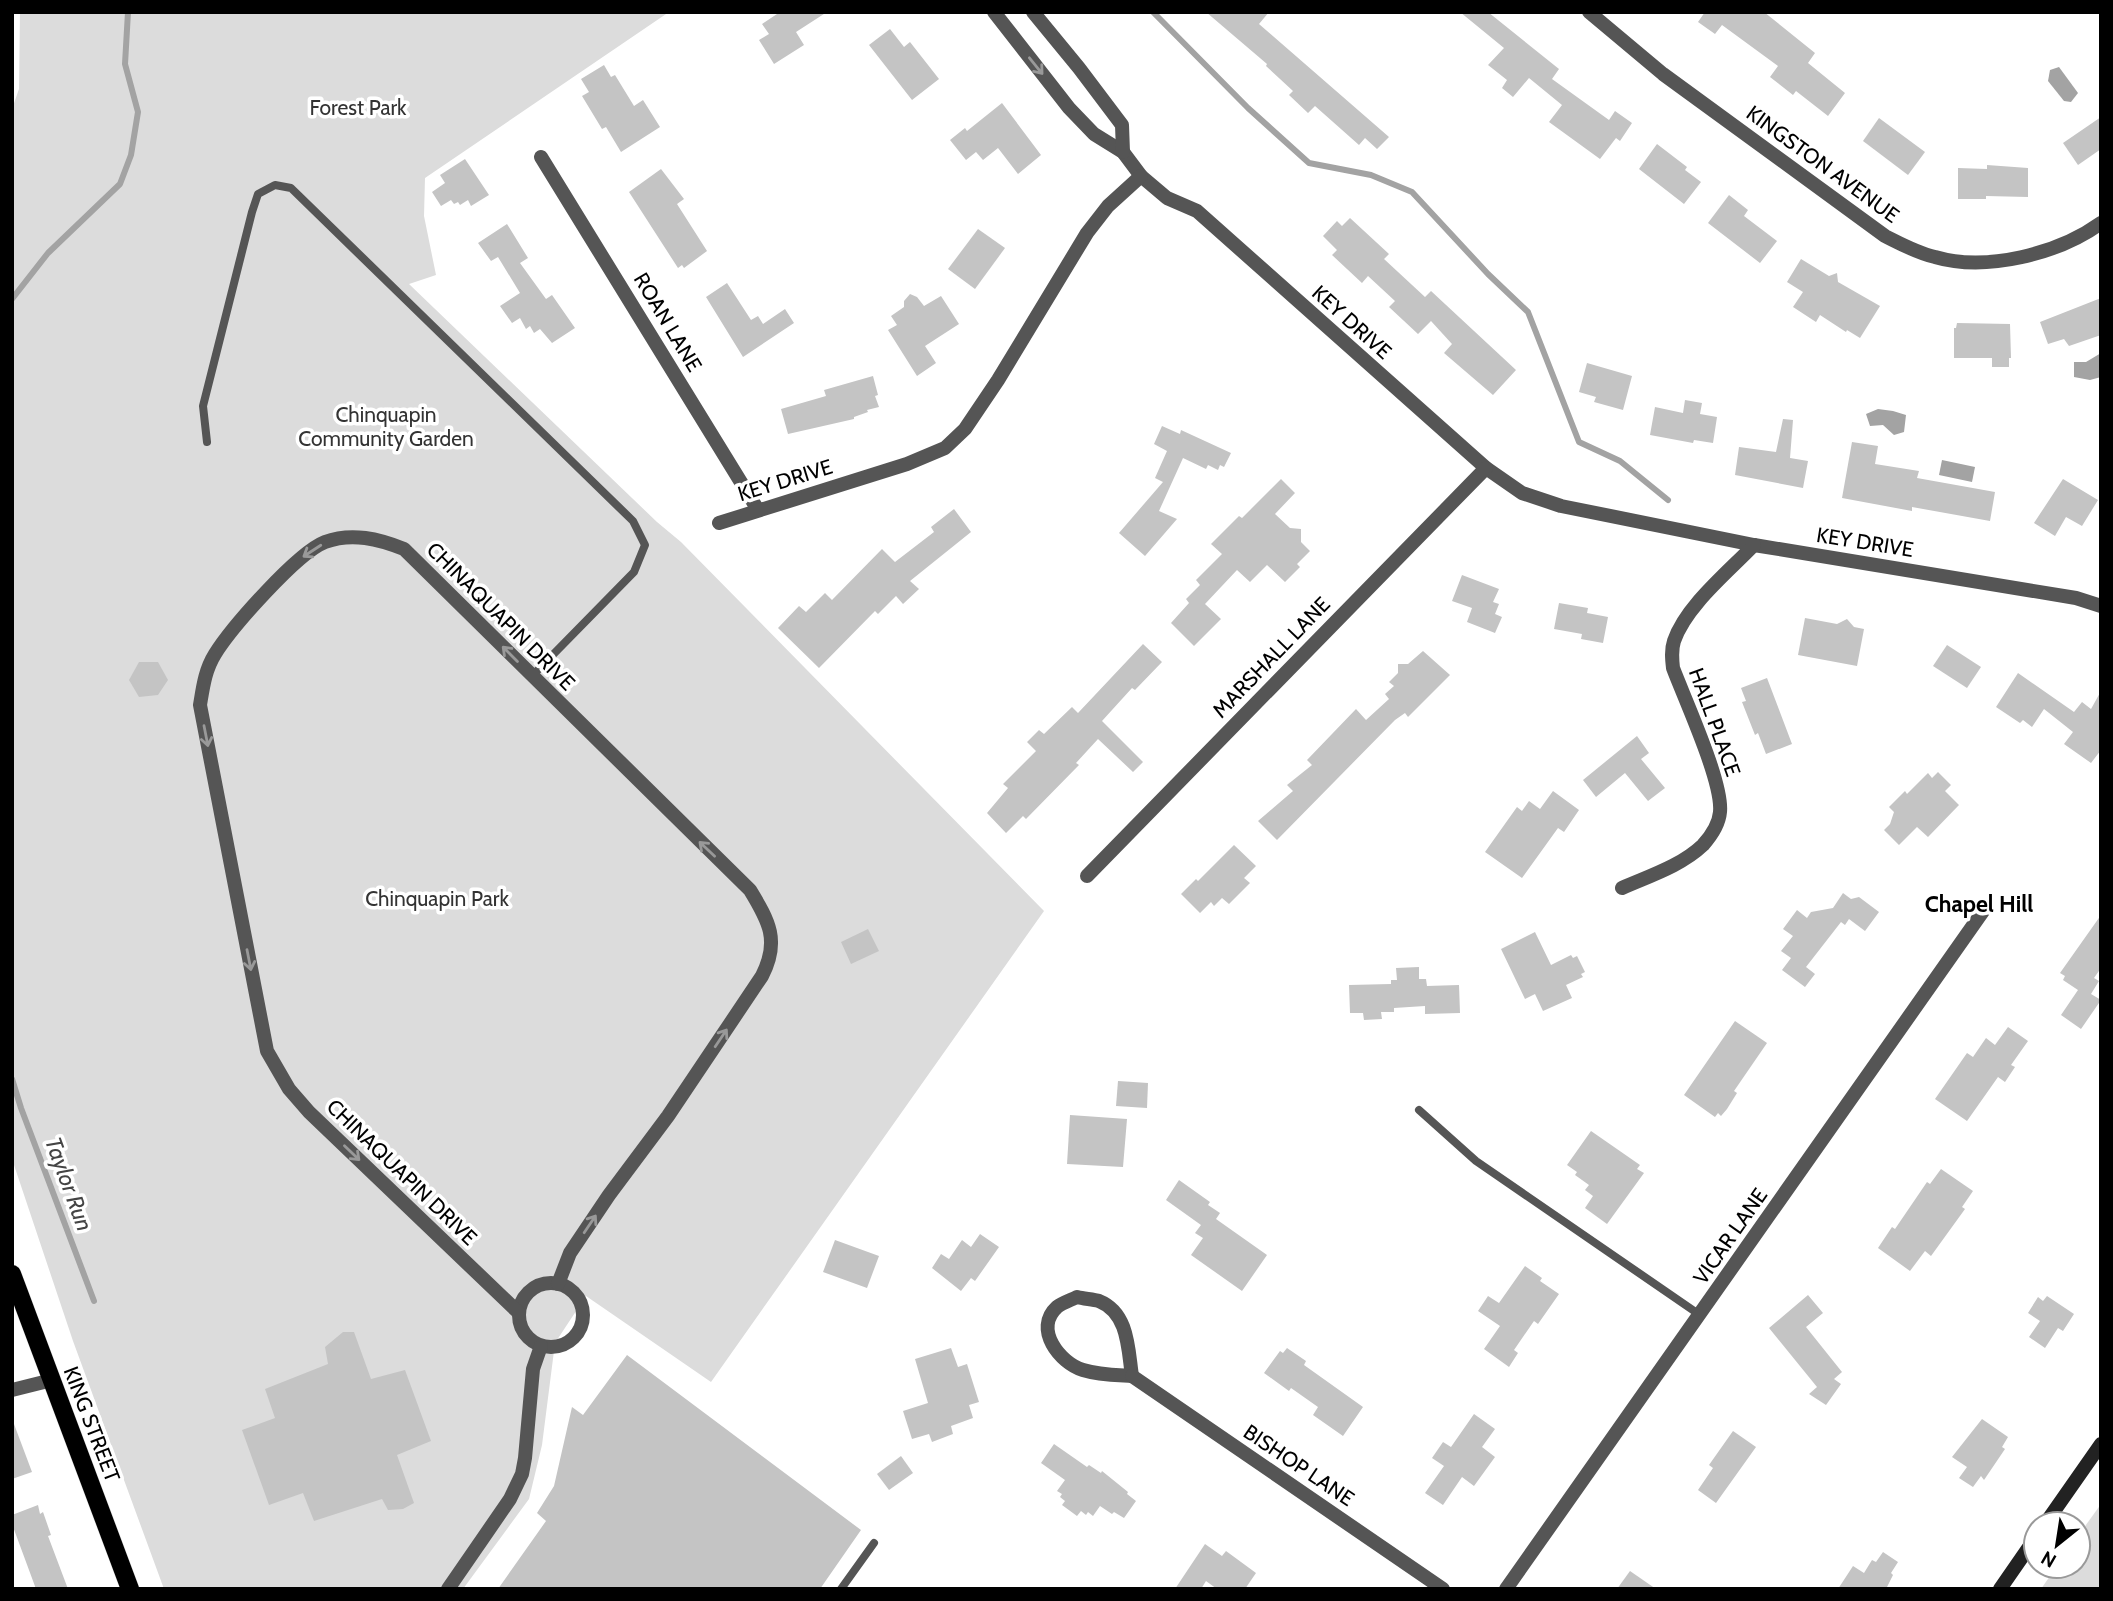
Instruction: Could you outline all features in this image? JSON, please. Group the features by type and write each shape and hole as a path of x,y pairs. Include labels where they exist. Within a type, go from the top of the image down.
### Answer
{"main road":[{"name":"KING STREET","path":"12,1274 130,1589"},
{"path":"2055,1510 2101,1444"},
{"path":"2000,1589 2022,1557"}],"street":[{"path":"994,12 1069,108 1094,134 1123,152 1141,176"},
{"path":"1032,12 1122,125 1123,152"},
{"name":"KINGSTON AVENUE","path":"1589,12 1663,74 1885,236 1905,246 1936,258 1997,261 2031,256 2063,244 2101,223"},
{"name":"ROAN LANE","path":"541,157 758,510"},
{"name":"KEY DRIVE","path":"719,523 907,464 944,448 965,429 998,380 1087,233 1108,206 1141,176 1167,198 1197,211 1486,468 1522,493 1561,506 1754,545 2076,598 2101,606"},
{"name":"MARSHALL LANE","path":"1087,876 1486,468"},
{"name":"CHINAQUAPIN DRIVE","path":"541,1346 525,1334 519,1313 309,1112 289,1089 267,1051 200,705 204,677 216,654 274,585 305,554 326,542 354,537 377,538 404,550 750,890 764,913 772,942 768,963 752,992 570,1253 558,1284"},
{"name":"HALL PLACE","path":"1622,888 1682,861 1704,844 1716,827 1720,811 1714,775 1673,668 1672,655 1674,641 1695,606 1754,545"},
{"name":"VICAR LANE","path":"1506,1589 1986,907"},
{"path":"447,1589 510,1499 522,1474 533,1369 541,1346 562,1345 578,1333 583,1324 581,1303 576,1294 568,1287 558,1284 550,1283 533,1289 521,1304 519,1313"},
{"name":"BISHOP LANE","path":"1132,1376 1125,1329 1119,1317 1108,1306 1077,1297 1057,1308 1050,1320 1048,1340 1061,1357 1081,1369 1107,1375 1132,1376 1443,1589"},
{"path":"12,1390 52,1380"}],"lane":[{"path":"206,442 202,406 258,194 275,185 291,188 633,521 645,545 634,572 532,676"},
{"path":"1419,1110 1476,1161 1700,1315"},
{"path":"841,1589 874,1543"}],"green space":[{"name":"Chinquapin Park","path":"20,12 669,12 425,178 424,216 436,275 409,284 681,542 1044,911 711,1382 586,1296 555,1343 542,1445 529,1499 463,1589 164,1589 73,1341 12,1159 12,109 19,89"},
{"path":"2101,1504 2101,1589 2041,1589 2047,1580 2092,1580 2092,1517"}],"shaded area":[{"path":"2059,67 2078,93 2071,102 2064,101 2048,81 2050,70"},
{"path":"2101,353 2101,377 2090,380 2074,377 2074,362 2086,362"},
{"path":"1878,409 1906,415 1904,432 1894,435 1883,425 1870,426 1866,414"},
{"path":"1942,460 1975,467 1972,482 1939,475"}],"building":[{"path":"780,12 827,12 796,32 804,45 774,64 759,40 769,34 762,24"},
{"path":"1206,12 1269,12 1259,24 1389,137 1377,149 1365,138 1359,145 1315,106 1308,113 1289,95 1293,91 1266,66 1267,64"},
{"path":"1460,12 1488,12 1559,69 1552,79 1609,120 1615,111 1632,123 1620,141 1616,138 1600,159 1549,122 1562,105 1529,78 1513,97 1502,88 1507,80 1488,65 1504,48"},
{"path":"1705,12 1764,12 1815,53 1808,63 1845,93 1828,116 1796,91 1793,95 1770,77 1778,66 1722,25 1715,34 1698,22"},
{"path":"890,29 904,47 910,42 939,79 912,100 869,45"},
{"path":"604,65 611,77 615,75 634,106 643,100 660,127 621,152 606,127 602,129 582,96 589,92 581,79"},
{"path":"1002,103 1041,155 1018,174 998,148 983,160 976,152 966,160 950,140 965,128 967,131"},
{"path":"2101,117 2101,149 2078,165 2063,143"},
{"path":"1879,118 1925,152 1908,175 1863,141"},
{"path":"1657,144 1687,167 1685,170 1701,182 1684,204 1639,169"},
{"path":"465,159 489,195 471,206 468,200 460,205 451,200 441,206 432,192 445,183 440,175"},
{"path":"1987,165 2028,168 2028,197 1986,196 1986,199 1958,199 1958,168 1987,169"},
{"path":"661,169 684,199 677,204 707,251 684,268 682,265 678,268 629,192"},
{"path":"1729,195 1748,210 1744,216 1777,241 1760,263 1708,223"},
{"path":"1350,218 1389,254 1384,259 1425,297 1431,291 1516,370 1493,395 1444,353 1452,344 1431,321 1418,334 1389,307 1395,301 1368,276 1362,283 1332,255 1337,250 1323,236 1337,221 1342,226"},
{"path":"507,224 528,258 520,263 546,299 552,295 575,328 552,343 540,329 534,333 530,326 526,329 520,318 512,323 500,306 520,293 498,257 491,261 478,243"},
{"path":"978,229 1005,248 975,289 948,269"},
{"path":"1801,259 1829,276 1837,273 1838,282 1880,306 1860,338 1820,315 1816,322 1793,307 1803,292 1787,282"},
{"path":"727,283 751,320 758,316 763,324 785,309 794,323 743,357 706,297"},
{"path":"910,294 917,297 924,306 941,296 959,324 925,346 936,363 917,376 888,330 897,325 891,316 904,307 904,301"},
{"path":"2101,298 2101,335 2069,346 2064,339 2048,344 2040,322"},
{"path":"1957,323 2010,324 2009,367 1992,367 1992,358 1954,358 1954,328"},
{"path":"1587,363 1632,376 1623,410 1594,402 1596,397 1579,392"},
{"path":"873,376 879,407 867,410 868,412 854,419 788,434 781,409 826,396 824,390"},
{"path":"1685,400 1702,403 1700,414 1717,417 1713,443 1694,440 1693,443 1650,435 1655,407 1683,413"},
{"path":"1783,419 1793,420 1790,458 1808,461 1803,488 1735,475 1739,447 1776,452"},
{"path":"1162,426 1180,434 1181,430 1231,453 1224,467 1220,465 1218,470 1208,465 1206,469 1183,458 1159,511 1177,519 1145,556 1119,533 1163,482 1155,478 1167,451 1154,444"},
{"path":"1852,442 1878,446 1875,464 1919,471 1917,478 1995,492 1990,521 1842,498"},
{"path":"1281,479 1295,493 1275,514 1290,528 1301,529 1301,542 1310,551 1297,564 1300,567 1285,582 1267,565 1250,582 1237,570 1205,604 1221,619 1194,646 1171,623 1189,603 1186,599 1200,585 1196,580 1222,554 1211,544"},
{"path":"2063,479 2098,500 2082,526 2066,517 2055,536 2034,523"},
{"path":"954,509 971,532 910,581 919,589 903,604 896,596 878,614 875,611 819,668 778,628 799,606 806,612 825,593 832,600 882,549 895,562 934,532 931,527"},
{"path":"1462,575 1499,589 1493,602 1499,604 1495,614 1502,617 1495,633 1467,622 1472,608 1452,601"},
{"path":"1559,603 1588,608 1587,613 1608,617 1603,643 1581,639 1582,634 1554,629"},
{"path":"1805,618 1837,624 1847,619 1854,627 1864,629 1857,666 1798,655"},
{"path":"1143,644 1162,662 1135,690 1132,688 1102,721 1143,762 1133,772 1098,739 1076,763 1079,765 1026,819 1023,816 1006,833 987,813 1008,788 1003,784 1036,751 1027,742 1039,730 1044,734 1072,707 1078,713"},
{"path":"1947,645 1981,667 1967,688 1933,666"},
{"path":"1423,651 1450,675 1408,717 1405,713 1395,720 1277,840 1258,821 1293,791 1287,785 1312,765 1307,760 1356,709 1366,720 1389,699 1385,694 1394,686 1389,682 1398,673 1398,664 1408,664"},
{"path":"139,662 158,662 168,680 158,695 139,697 129,680"},
{"path":"2018,673 2074,712 2082,702 2091,709 2101,691 2101,750 2091,763 2064,744 2073,732 2044,709 2032,727 2023,720 2020,723 1996,707"},
{"path":"1767,678 1792,744 1766,754 1742,702 1746,701 1741,688"},
{"path":"1637,736 1649,753 1641,759 1665,788 1648,801 1625,773 1596,797 1583,780"},
{"path":"1938,772 1951,785 1945,791 1959,805 1928,837 1917,827 1899,845 1884,830 1890,824 1894,812 1889,807 1928,773 1932,778"},
{"path":"1553,791 1579,810 1564,832 1558,828 1522,878 1485,852 1517,807 1522,811 1529,801 1540,809"},
{"path":"1234,845 1256,866 1244,878 1250,883 1229,904 1222,898 1214,906 1211,902 1200,913 1181,894"},
{"path":"1843,893 1851,899 1859,897 1879,912 1865,931 1849,919 1845,925 1841,922 1806,967 1815,974 1805,987 1782,970 1791,958 1781,951 1793,936 1783,929 1797,910 1807,918 1811,912 1833,908"},
{"path":"2101,915 2101,968 2094,978 2099,981 2091,994 2101,1000 2081,1029 2061,1015 2078,990 2063,980 2065,976 2060,973"},
{"path":"868,929 879,951 851,964 841,942"},
{"path":"1535,932 1551,965 1571,955 1573,958 1577,956 1585,972 1581,974 1583,977 1566,985 1572,998 1543,1011 1535,994 1525,999 1501,949"},
{"path":"1419,967 1419,979 1426,979 1427,986 1459,985 1460,1013 1425,1014 1425,1006 1394,1008 1394,1012 1381,1012 1382,1019 1364,1020 1363,1013 1350,1013 1349,985 1391,984 1391,980 1397,980 1396,968"},
{"path":"1735,1021 1767,1043 1734,1091 1737,1093 1727,1109 1721,1116 1718,1113 1715,1117 1684,1095"},
{"path":"2008,1027 2028,1041 2011,1065 2015,1067 2005,1082 1998,1077 1967,1121 1935,1099 1967,1053 1973,1057 1986,1038 1995,1045"},
{"path":"1118,1081 1148,1083 1147,1108 1116,1106"},
{"path":"1070,1115 1127,1119 1123,1167 1067,1164"},
{"path":"1591,1131 1640,1165 1637,1169 1644,1173 1607,1224 1585,1208 1593,1196 1585,1190 1589,1185 1567,1165"},
{"path":"1941,1169 1973,1191 1962,1207 1965,1209 1931,1256 1925,1251 1910,1271 1878,1248 1892,1227 1895,1229 1927,1182 1930,1184"},
{"path":"1179,1180 1210,1202 1208,1205 1220,1213 1216,1219 1267,1255 1242,1291 1191,1255 1203,1238 1195,1233 1201,1225 1166,1200"},
{"path":"980,1234 999,1247 975,1281 971,1278 961,1291 932,1268 941,1254 949,1259 962,1240 971,1247"},
{"path":"835,1240 879,1256 867,1288 823,1272"},
{"path":"1525,1266 1559,1294 1538,1324 1534,1321 1514,1350 1518,1353 1509,1367 1484,1349 1500,1326 1478,1311 1488,1296 1499,1303"},
{"path":"1808,1295 1823,1313 1806,1327 1842,1372 1834,1379 1841,1384 1826,1405 1809,1394 1817,1387 1769,1328"},
{"path":"2047,1296 2074,1314 2063,1331 2058,1328 2045,1348 2029,1337 2040,1321 2028,1313 2038,1297 2043,1301"},
{"path":"343,1332 354,1332 371,1379 405,1370 431,1441 397,1455 414,1503 403,1509 388,1510 382,1499 314,1521 303,1493 269,1505 242,1430 275,1418 265,1389 328,1364 325,1347"},
{"path":"951,1348 958,1367 967,1364 979,1402 969,1405 973,1418 951,1426 953,1434 932,1442 929,1434 912,1439 903,1411 928,1403 915,1359"},
{"path":"1287,1348 1306,1361 1304,1365 1363,1407 1343,1436 1313,1415 1318,1407 1264,1373 1280,1351 1283,1353"},
{"path":"627,1355 861,1530 820,1589 498,1589 546,1521 537,1513 554,1486 572,1407 583,1415"},
{"path":"1474,1414 1495,1429 1482,1447 1495,1457 1474,1486 1462,1477 1443,1505 1425,1493 1444,1466 1432,1458 1443,1442 1451,1447"},
{"path":"1982,1419 2008,1437 2002,1447 2005,1449 1984,1480 1981,1476 1973,1487 1959,1478 1967,1467 1952,1457"},
{"path":"14,1424 32,1472 12,1479 12,1425"},
{"path":"1733,1431 1756,1447 1716,1503 1698,1490 1713,1468 1709,1465"},
{"path":"1054,1444 1087,1467 1089,1465 1101,1473 1102,1471 1128,1492 1136,1501 1124,1518 1100,1506 1093,1516 1081,1511 1077,1516 1062,1505 1065,1501 1057,1491 1065,1480 1041,1463"},
{"path":"901,1456 913,1473 889,1490 877,1474"},
{"path":"38,1505 40,1514 43,1512 51,1535 48,1536 68,1589 36,1589 12,1524 12,1515"},
{"path":"1205,1544 1222,1556 1226,1551 1256,1573 1245,1589 1217,1589 1206,1581 1201,1589 1175,1589"},
{"path":"1883,1552 1898,1562 1886,1589 1838,1589 1853,1566 1864,1573 1872,1560 1876,1562"},
{"path":"1630,1571 1656,1589 1617,1589"}],"waterway":[{"name":"Taylor Run","path":"12,299 48,253 120,184 131,155 138,112 125,64 128,12"},
{"path":"1153,12 1248,108 1309,163 1371,175 1412,192 1488,274 1528,312 1579,442 1620,461 1668,500"},
{"name":"Taylor Run","path":"12,1079 94,1301"}],"district":[{"name":"Chapel Hill","path":"1979,904"}],"park label":[{"name":"Forest Park","path":"358,107"},
{"name":"Chinquapin Community Garden","path":"386,426"}]}
